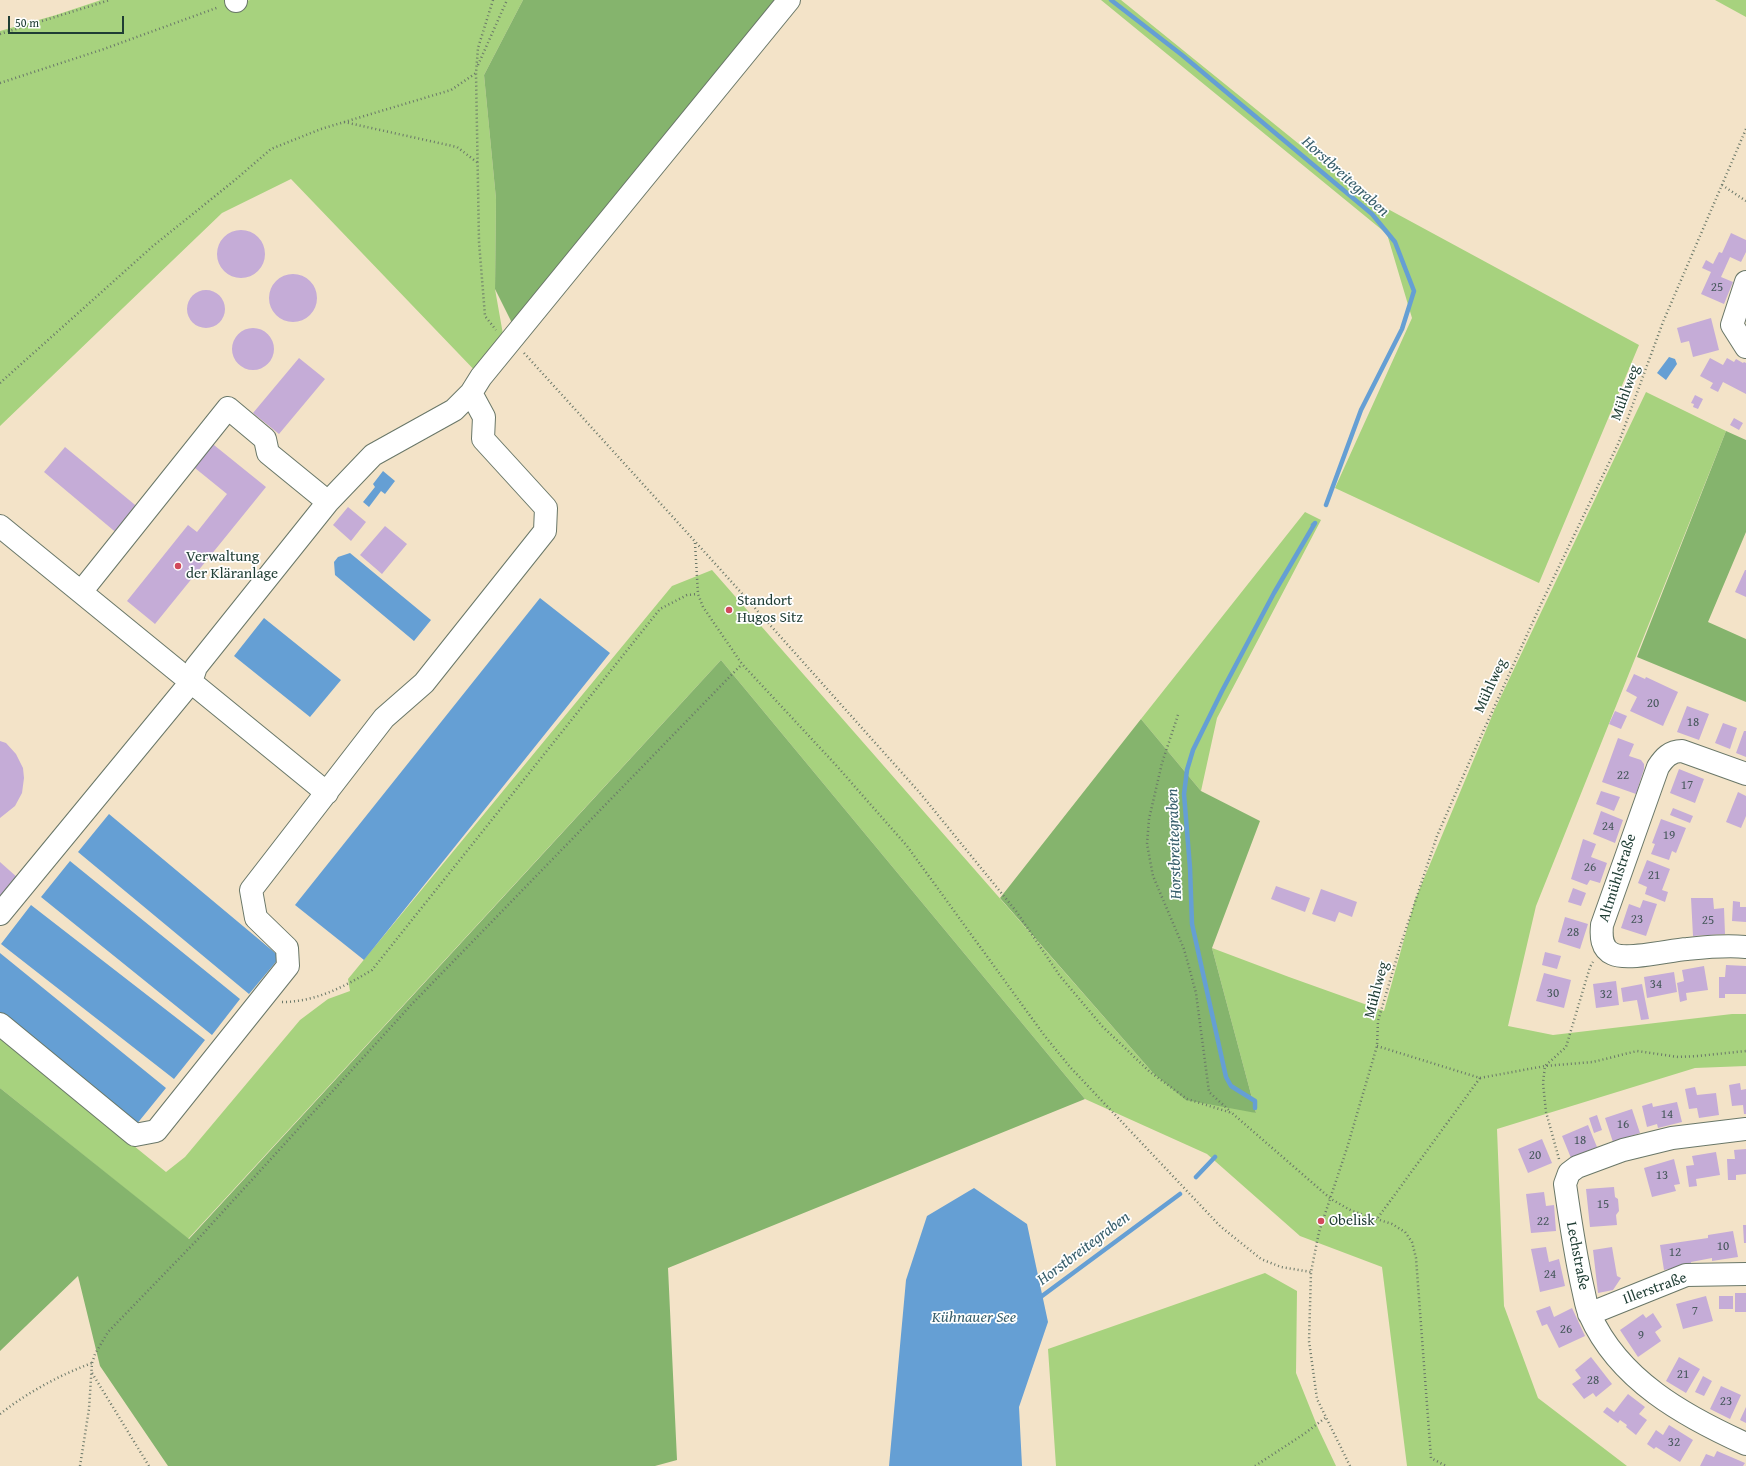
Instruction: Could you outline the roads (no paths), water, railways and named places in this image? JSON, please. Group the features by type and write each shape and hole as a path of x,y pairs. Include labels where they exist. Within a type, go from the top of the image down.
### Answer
{"street":[{"path":"0,914 191,682 196,667 328,502 373,454 454,410 471,393 482,377 788,0"},
{"path":"1746,282 1732,325 1746,347"},
{"path":"0,1024 135,1134 156,1130 288,966 287,948 256,918 252,890 384,718 424,683 545,532 546,508 483,439 484,417 471,393"},
{"path":"81,592 228,408 266,439 268,452 328,502"},
{"path":"0,526 327,793"},
{"name":"Altmühlstraße","path":"1746,774 1682,751 1675,751 1664,758 1658,767 1628,846 1602,925 1601,935 1604,947 1612,954 1623,957 1729,945 1746,947"},
{"name":"Lechstraße","path":"1746,1129 1672,1138 1623,1150 1577,1167 1569,1174 1565,1184 1579,1271 1589,1314 1614,1356 1637,1380 1661,1398 1707,1427 1746,1444"},
{"name":"Illerstraße","path":"1589,1314 1686,1275 1746,1274"}],"water":[{"path":"1669,357 1675,359 1677,364 1666,380 1657,373"},
{"path":"383,471 395,481 385,494 381,491 369,507 363,502 375,487 373,484"},
{"path":"350,553 431,620 414,641 335,575 334,562 338,557"},
{"path":"540,598 610,653 364,960 295,905"},
{"path":"264,618 341,680 310,717 234,656"},
{"path":"109,814 280,957 249,994 78,852"},
{"path":"70,861 240,999 212,1035 41,897"},
{"path":"31,905 205,1040 174,1079 1,944"},
{"path":"0,953 166,1088 136,1125 0,1014"},
{"name":"Kühnauer See","path":"974,1188 1027,1224 1048,1322 1019,1407 1022,1466 889,1466 906,1280 927,1216"}],"waterway":[{"name":"Horstbreitegraben","path":"1111,0 1182,55 1372,214 1395,242 1414,291 1402,329 1361,410 1326,505"},
{"name":"Horstbreitegraben","path":"1255,1108 1255,1101 1231,1086 1226,1077 1192,924 1190,868 1184,794 1187,770 1193,750 1222,691 1274,593 1315,523 1313,525"},
{"name":"Horstbreitegraben","path":"1196,1177 1215,1157"},
{"name":"Horstbreitegraben","path":"1039,1300 1042,1296 1180,1194"}],"place":[{"name":"Verwaltung der Kläranlage","path":"178,566"},
{"name":"Standort Hugos Sitz","path":"729,610"},
{"name":"Obelisk","path":"1321,1221"}]}
